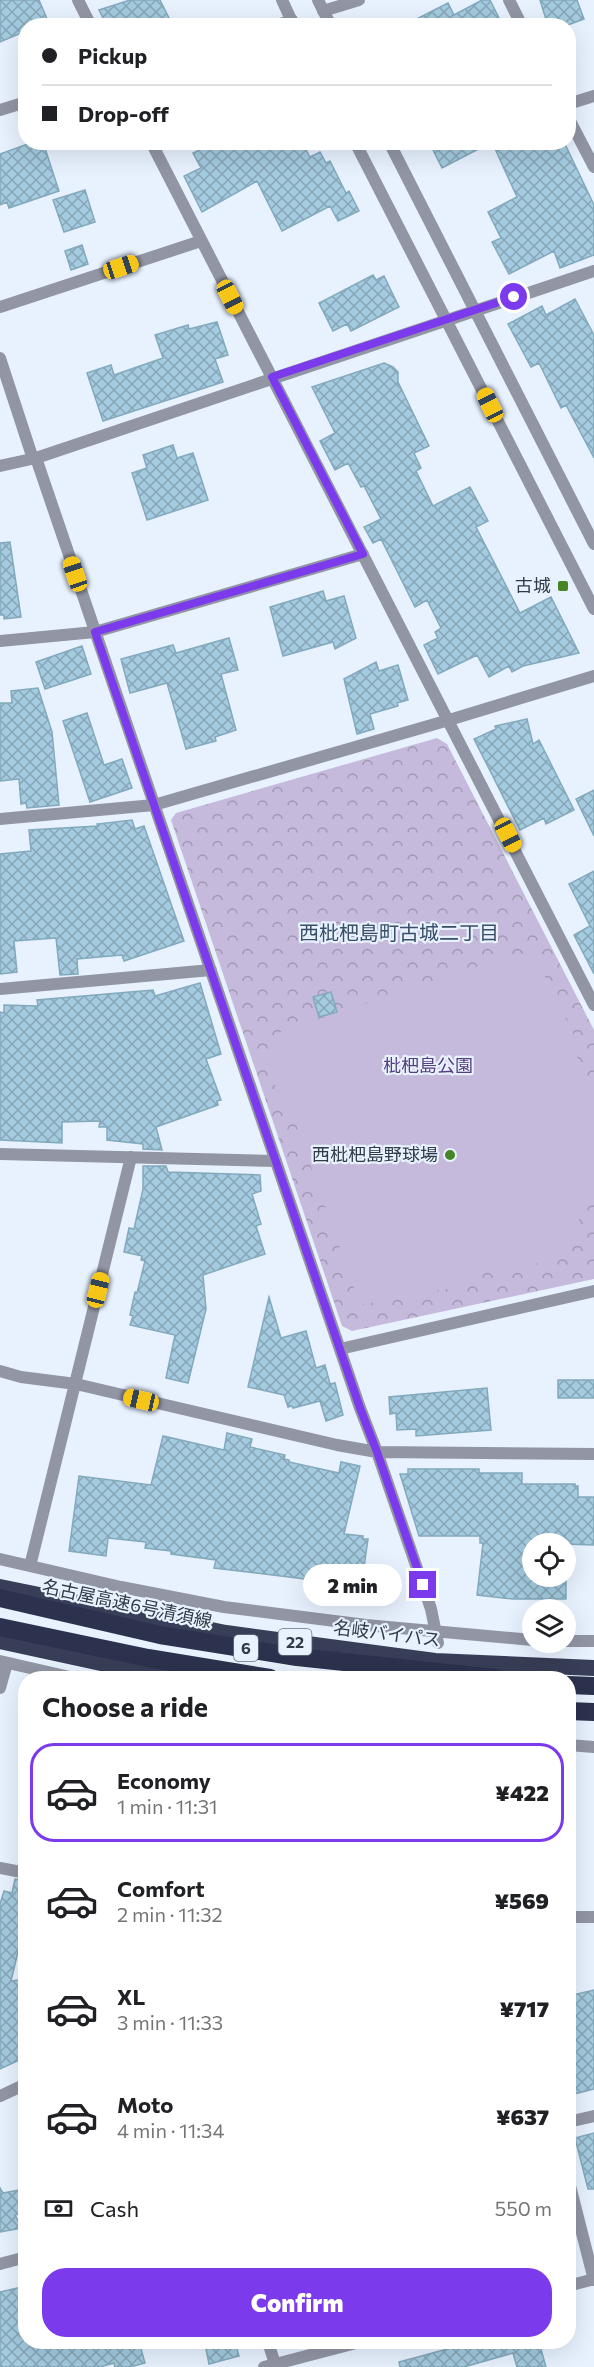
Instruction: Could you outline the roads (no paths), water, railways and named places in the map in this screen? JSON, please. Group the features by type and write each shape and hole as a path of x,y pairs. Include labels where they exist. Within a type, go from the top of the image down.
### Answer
{"highway":[{"name":"名岐バイパス","path":"0,1587 226,1633 435,1660 594,1668"},
{"name":"名古屋高速6号清須線","path":"0,1598 160,1635 297,1657 429,1671"},
{"name":"6","path":"0,1627 148,1658 227,1671"},
{"path":"0,1641 138,1671"},
{"path":"576,1685 594,1686"},
{"path":"576,1711 594,1712"},
{"path":"576,1718 594,1719"}],"street":[{"path":"78,0 87,18"},
{"path":"282,0 291,18"},
{"path":"321,6 359,0"},
{"path":"509,0 518,18"},
{"path":"576,102 594,96"},
{"path":"0,110 18,104"},
{"path":"576,132 594,167"},
{"path":"155,150 590,990 594,1005"},
{"path":"359,150 594,609"},
{"path":"393,150 594,544"},
{"path":"0,307 201,241"},
{"path":"0,466 34,458 594,271"},
{"path":"0,358 431,1609 437,1638"},
{"path":"0,641 95,632 363,554"},
{"path":"0,819 154,804 594,676"},
{"path":"0,989 211,970"},
{"path":"0,1154 276,1161"},
{"path":"30,1566 131,1157"},
{"path":"340,1349 594,1291"},
{"path":"0,1371 21,1377 76,1384 337,1445 377,1452 594,1454"},
{"path":"0,1559 121,1587 224,1607 437,1638 522,1640"},
{"path":"576,1641 594,1641"},
{"path":"0,1688 4,1662 43,1671"},
{"path":"576,1746 594,1747"},
{"path":"0,1868 18,1871"},
{"path":"576,1917 594,1917"},
{"path":"0,2096 18,2088"},
{"path":"576,2120 594,2116"},
{"path":"576,2209 594,2280 576,2284"},
{"path":"0,2264 18,2260"},
{"path":"269,2349 272,2366 334,2349"}],"place":[{"name":"古城","path":"563,586"},
{"name":"西枇杷島野球場","path":"450,1155"}],"district":[{"name":"西枇杷島町古城二丁目","path":"399,933"}],"park label":[{"name":"枇杷島公園","path":"428,1066"}]}
